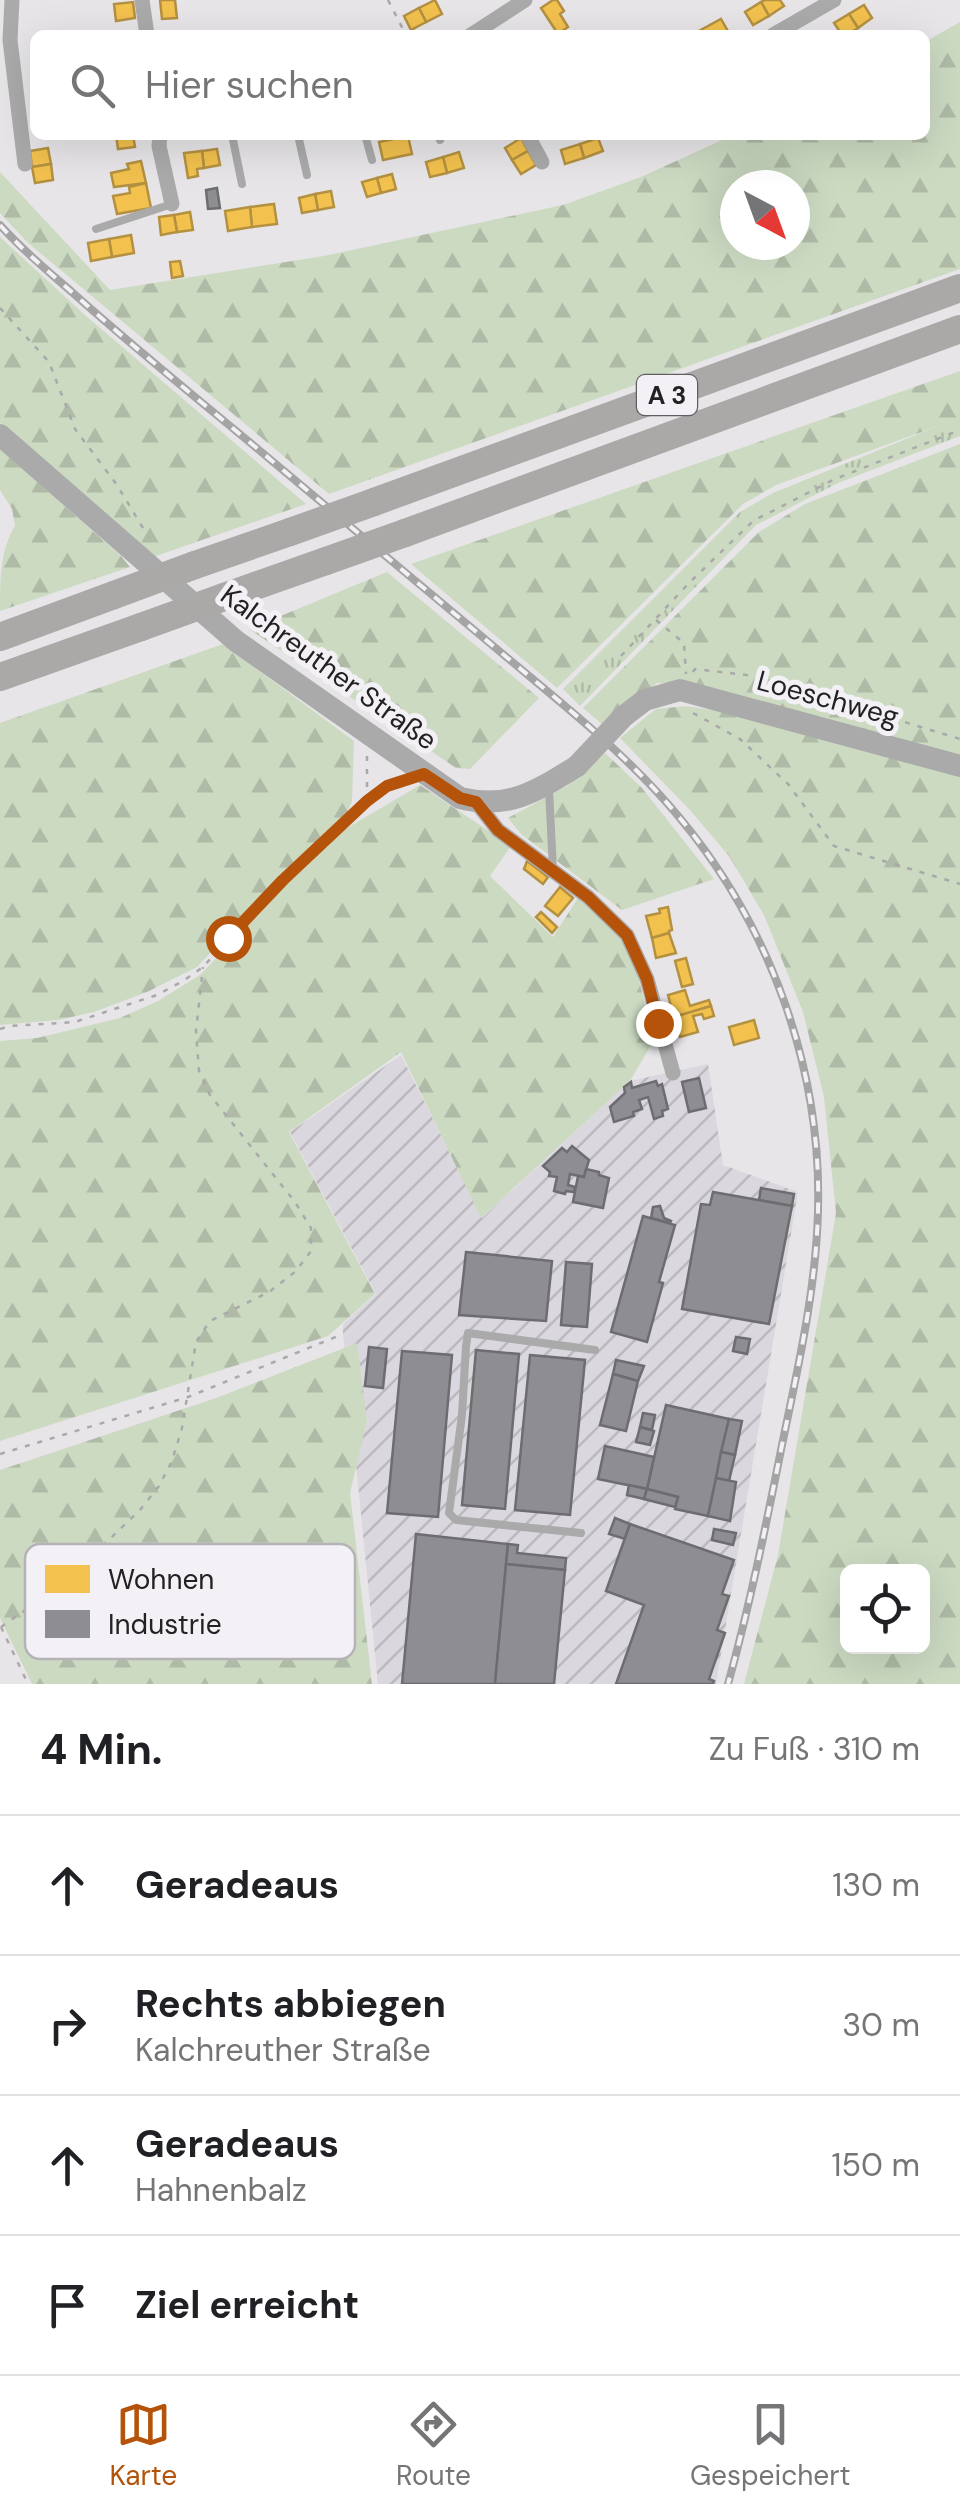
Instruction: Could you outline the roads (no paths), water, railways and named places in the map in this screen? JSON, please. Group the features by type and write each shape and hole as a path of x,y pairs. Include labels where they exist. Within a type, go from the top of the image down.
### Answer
{"highway":[{"name":"A 3","path":"0,637 960,288"},
{"name":"A 3","path":"0,677 960,329"}],"street":[{"path":"12,0 10,40 25,164"},
{"path":"142,0 146,30"},
{"path":"480,30 525,0"},
{"path":"782,30 834,0"},
{"path":"160,140 172,204"},
{"path":"533,140 542,162"},
{"name":"Kalchreuther Straße","path":"0,435 236,641 424,774 460,798 476,802"},
{"name":"Loeschweg","path":"549,784 577,766 644,700 680,690 960,766"},
{"path":"476,802 505,802 549,784"},
{"path":"476,802 498,830 588,897 627,935 647,979 673,1073"}],"lane":[{"path":"233,140 242,184"},
{"path":"299,140 307,175"},
{"path":"366,140 372,160"},
{"path":"96,229 172,204"},
{"path":"549,784 554,870"},
{"path":"581,1533 456,1520 449,1513 468,1333 595,1350"}],"railway":[{"path":"0,225 116,331 615,750 659,794 711,859 764,952 800,1052 811,1104 818,1211 814,1270 800,1358 728,1684"}]}
